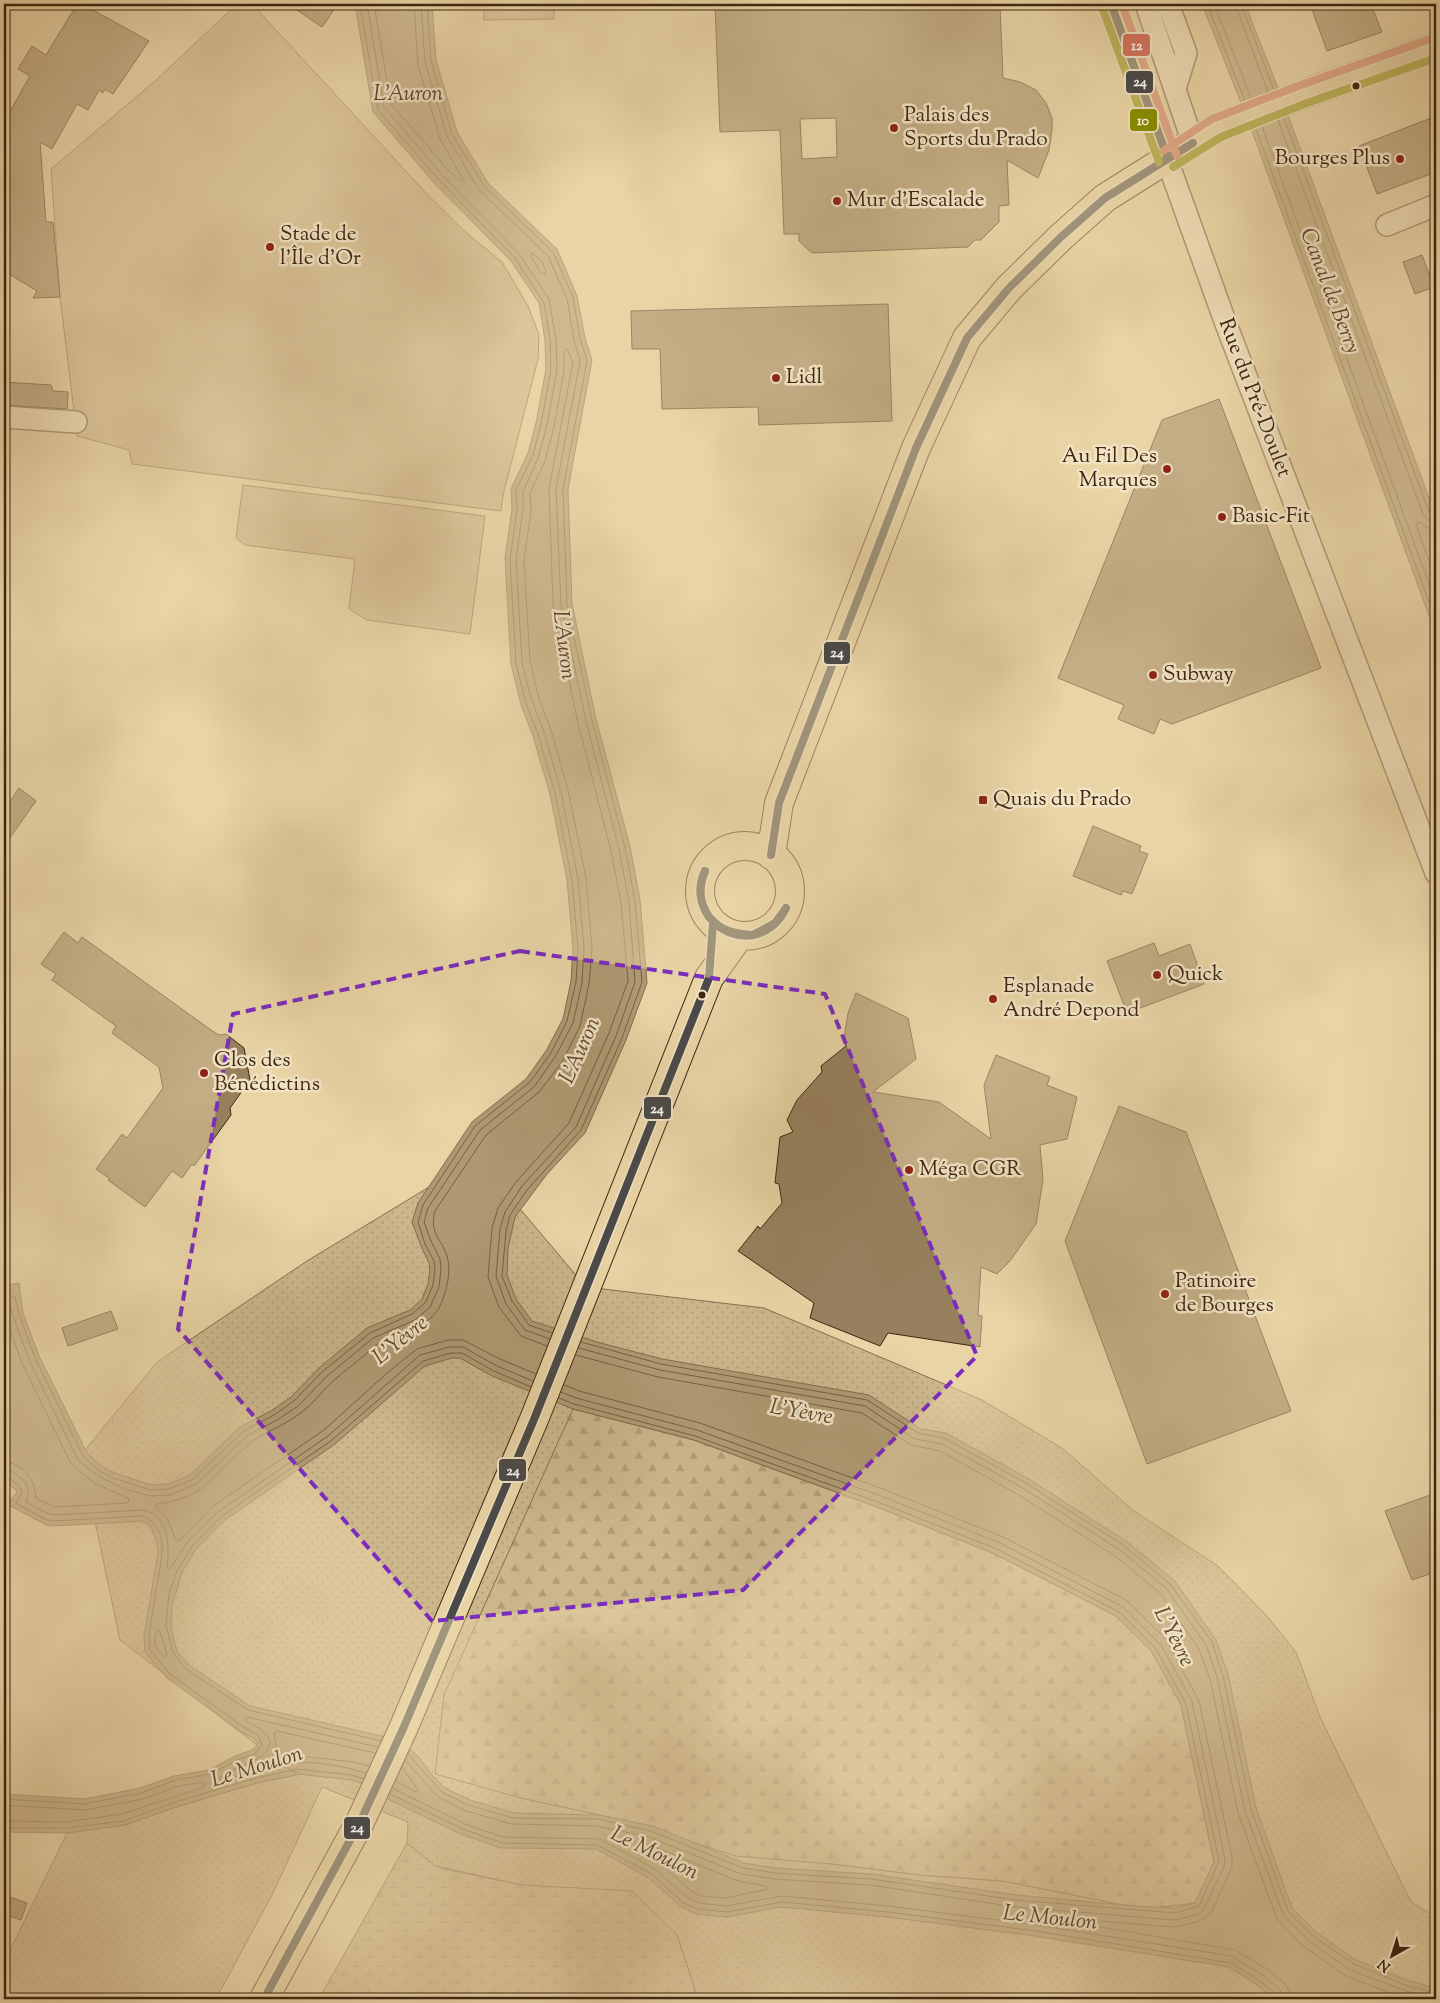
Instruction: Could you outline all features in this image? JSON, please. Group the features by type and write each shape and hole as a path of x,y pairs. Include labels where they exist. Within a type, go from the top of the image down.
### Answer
{"main road":[{"path":"771,855 779,803 916,448 967,338 1009,288 1061,237 1105,198 1216,128 1304,94 1436,47"},
{"path":"746,846 779,803"},
{"path":"735,847 759,848 771,855 785,870 788,880 789,900 785,912 778,922 766,931 753,935 739,936 725,932 713,923 707,915 700,897 700,888 705,870 720,853 735,847"},
{"path":"710,978 713,923"},
{"path":"264,1999 361,1820 403,1729 535,1417 710,978 739,936"}],"street":[{"name":"Rue du Pré-Doulet","path":"1111,4 1226,324 1436,873"},
{"path":"1146,4 1193,143"},
{"path":"1168,4 1186,53 1175,89"},
{"path":"1387,225 1436,205"},
{"path":"4,417 76,422"}],"highlighted area":[{"path":"520,951 825,994 977,1356 743,1590 432,1621 178,1329 233,1014"}],"green space":[{"name":"Stade de l'Île d'Or","path":"237,4 252,4 427,194 464,231 502,262 528,306 539,335 538,359 503,495 501,511 132,464 129,450 77,436 60,297 51,169 155,81"},
{"path":"484,4 554,4 554,19 484,20"},
{"path":"243,485 485,516 470,634 367,620 349,609 355,559 245,545 236,538"},
{"path":"477,1158 586,1287 764,1308 982,1400 1062,1448 1134,1511 1218,1566 1267,1616 1296,1652 1320,1717 1411,1902 1436,1917 1436,1999 698,1999 677,1935 522,1885 435,1866 407,1843 408,1822 322,1787 273,1893 216,1999 4,1999 4,1963 67,1833 125,1825 176,1807 257,1783 296,1775 120,1640 81,1455 157,1362 307,1261","holes":["521,1798 1195,1903 1144,1909 1003,1881 919,1875 832,1864"]},
{"path":"573,1409 694,1440 877,1507 995,1554 1116,1616 1152,1652 1181,1705 1214,1862 1195,1903 1144,1909 1003,1881 919,1875 832,1864 736,1856 623,1820 521,1798 435,1774 444,1695"},
{"path":"407,1843 435,1866 454,1871 522,1885 632,1891 677,1935 698,1999 319,1999"}],"water":[{"path":"355,4 432,4 436,60 457,132 488,183 557,249 577,296 585,338 592,360 568,489 572,604 596,719 630,846 640,900 647,983 626,1040 585,1133 547,1174 515,1217 508,1248 507,1275 516,1299 532,1321 597,1342 662,1359 869,1395 921,1429 946,1433 1027,1478 1126,1541 1174,1580 1216,1640 1228,1674 1256,1808 1292,1908 1316,1932 1356,1960 1410,1981 1436,1988 1436,1999 1274,1999 1257,1985 1229,1967 1035,1936 887,1917 781,1907 727,1917 696,1914 681,1907 649,1878 596,1849 501,1848 461,1834 400,1805 384,1797 377,1788 351,1780 298,1774 283,1764 297,1775 257,1783 176,1807 125,1825 67,1833 4,1832 4,1794 84,1799 140,1788 174,1776 209,1770 235,1756 252,1750 258,1744 254,1738 243,1733 167,1678 145,1652 144,1636 158,1553 151,1527 142,1521 46,1525 7,1504 17,1492 4,1479 4,1294 8,1294 7,1285 19,1283 23,1313 39,1356 87,1453 103,1467 115,1473 151,1485 168,1484 190,1475 240,1427 271,1411 291,1397 319,1368 367,1328 410,1310 422,1299 428,1284 430,1269 412,1222 418,1203 472,1122 526,1079 546,1051 563,1019 571,981 573,949 567,880 550,794 533,736 521,705 511,664 505,558 512,509 511,489 528,453 536,423 546,369 545,340 539,303 511,261 435,184 373,112","holes":["452,1358 460,1358 492,1376 573,1409 694,1440 877,1507 995,1554 1116,1616 1152,1652 1181,1705 1214,1862 1195,1903 1175,1908 1135,1906 1017,1895 871,1874 776,1868 744,1863 653,1826 598,1815 514,1813 470,1800 445,1788 430,1773 419,1757 399,1740 250,1706 189,1665 177,1651 171,1625 172,1606 182,1572 197,1548 225,1520 335,1444 425,1366"]},
{"name":"Canal de Berry","path":"1202,4 1245,4 1278,88 1436,517 1436,635 1249,123"}],"building":[{"path":"77,4 82,4 149,41 113,94 105,89 103,93 99,90 88,110 77,104 52,149 40,142 46,222 53,222 60,297 33,298 37,291 4,271 4,122 30,76 18,69 32,46 46,55"},
{"path":"288,4 338,4 322,27"},
{"name":"Palais des Sports du Prado","path":"715,4 1000,4 1003,78 1020,82 1036,90 1046,103 1052,118 1049,150 1038,178 1007,160 1009,205 999,206 999,222 981,240 975,240 968,247 812,253 799,241 799,234 784,234 780,130 720,132","holes":["836,118 837,157 802,159 800,119"]},
{"path":"1310,4 1371,4 1382,32 1327,51"},
{"name":"Bourges Plus","path":"1436,116 1436,172 1377,194 1359,146"},
{"path":"1422,255 1434,287 1415,294 1403,262"},
{"name":"Lidl","path":"888,304 892,421 759,425 758,407 662,409 660,349 632,349 631,311"},
{"path":"4,382 51,385 53,391 68,392 67,409 4,405"},
{"path":"1219,399 1321,668 1172,724 1160,719 1154,734 1118,719 1124,705 1058,678 1162,420"},
{"path":"19,788 36,801 4,846 4,810"},
{"path":"1093,826 1141,846 1139,851 1148,854 1132,894 1123,891 1121,895 1073,876"},
{"name":"Clos des Bénédictins","path":"64,932 78,943 82,937 211,1030 219,1035 226,1034 244,1048 250,1080 230,1108 231,1115 194,1166 192,1164 182,1178 172,1171 145,1207 96,1169 122,1134 127,1138 163,1088 159,1067 112,1033 116,1026 52,980 56,974 41,964"},
{"name":"Quick","path":"1154,943 1159,956 1190,944 1204,984 1127,1013 1107,961"},
{"name":"Méga CGR","path":"856,993 908,1018 916,1059 873,1092 939,1102 991,1139 984,1085 996,1055 1050,1077 1047,1085 1077,1097 1067,1139 1040,1145 1043,1180 1036,1224 1010,1261 997,1274 981,1267 978,1315 982,1316 980,1347 888,1333 880,1346 810,1318 814,1303 738,1251 758,1226 760,1229 782,1203 779,1184 775,1183 780,1137 793,1132 787,1120 797,1100 822,1072 821,1066 846,1046 845,1032 848,1013"},
{"name":"Patinoire de Bourges","path":"1119,1106 1186,1132 1291,1411 1147,1464 1065,1241"},
{"path":"111,1311 118,1329 68,1346 62,1328"},
{"path":"1436,1493 1436,1572 1412,1580 1385,1511"},
{"path":"4,1895 27,1903 21,1920 4,1914"}],"transit line":[{"name":"24","path":"1111,4 1168,159"},
{"name":"12","path":"1122,4 1177,156"},
{"name":"10","path":"1102,7 1159,162"},
{"name":"12","path":"1163,151 1212,119 1433,38"},
{"name":"10","path":"1173,167 1221,137 1307,103 1436,58"},
{"name":"24","path":"771,855 779,803 916,448 967,338 1009,288 1061,237 1105,198 1193,143"},
{"name":"24","path":"705,871 701,883 701,900 709,917"},
{"name":"24","path":"705,871 702,877 700,895 709,917"},
{"name":"24","path":"711,919 730,933 752,935 771,927 786,908"},
{"name":"24","path":"753,935 775,923 786,908"},
{"name":"24","path":"711,919 729,931 751,935"},
{"name":"24","path":"264,1999 361,1820 403,1729 535,1417 709,978 713,923"}],"place":[{"name":"Palais des Sports du Prado","path":"894,128"},
{"name":"Bourges Plus","path":"1400,159"},
{"name":"Mur d'Escalade","path":"837,201"},
{"name":"Stade de l'Île d'Or","path":"270,247"},
{"name":"Lidl","path":"776,378"},
{"name":"Au Fil Des Marques","path":"1167,469"},
{"name":"Basic-Fit","path":"1222,517"},
{"name":"Subway","path":"1153,675"},
{"name":"Quais du Prado","path":"983,800"},
{"name":"Quick","path":"1157,975"},
{"name":"Esplanade André Depond","path":"993,999"},
{"name":"Clos des Bénédictins","path":"204,1073"},
{"name":"Méga CGR","path":"909,1170"},
{"name":"Patinoire de Bourges","path":"1165,1294"}],"water label":[{"name":"L'Auron","path":"408,95"},
{"name":"L'Auron","path":"563,645"},
{"name":"L'Auron","path":"581,1051"},
{"name":"L'Yèvre","path":"401,1341"},
{"name":"L'Yèvre","path":"801,1413"},
{"name":"L'Yèvre","path":"1173,1637"},
{"name":"Le Moulon","path":"257,1768"},
{"name":"Le Moulon","path":"654,1854"},
{"name":"Le Moulon","path":"1050,1919"}]}
